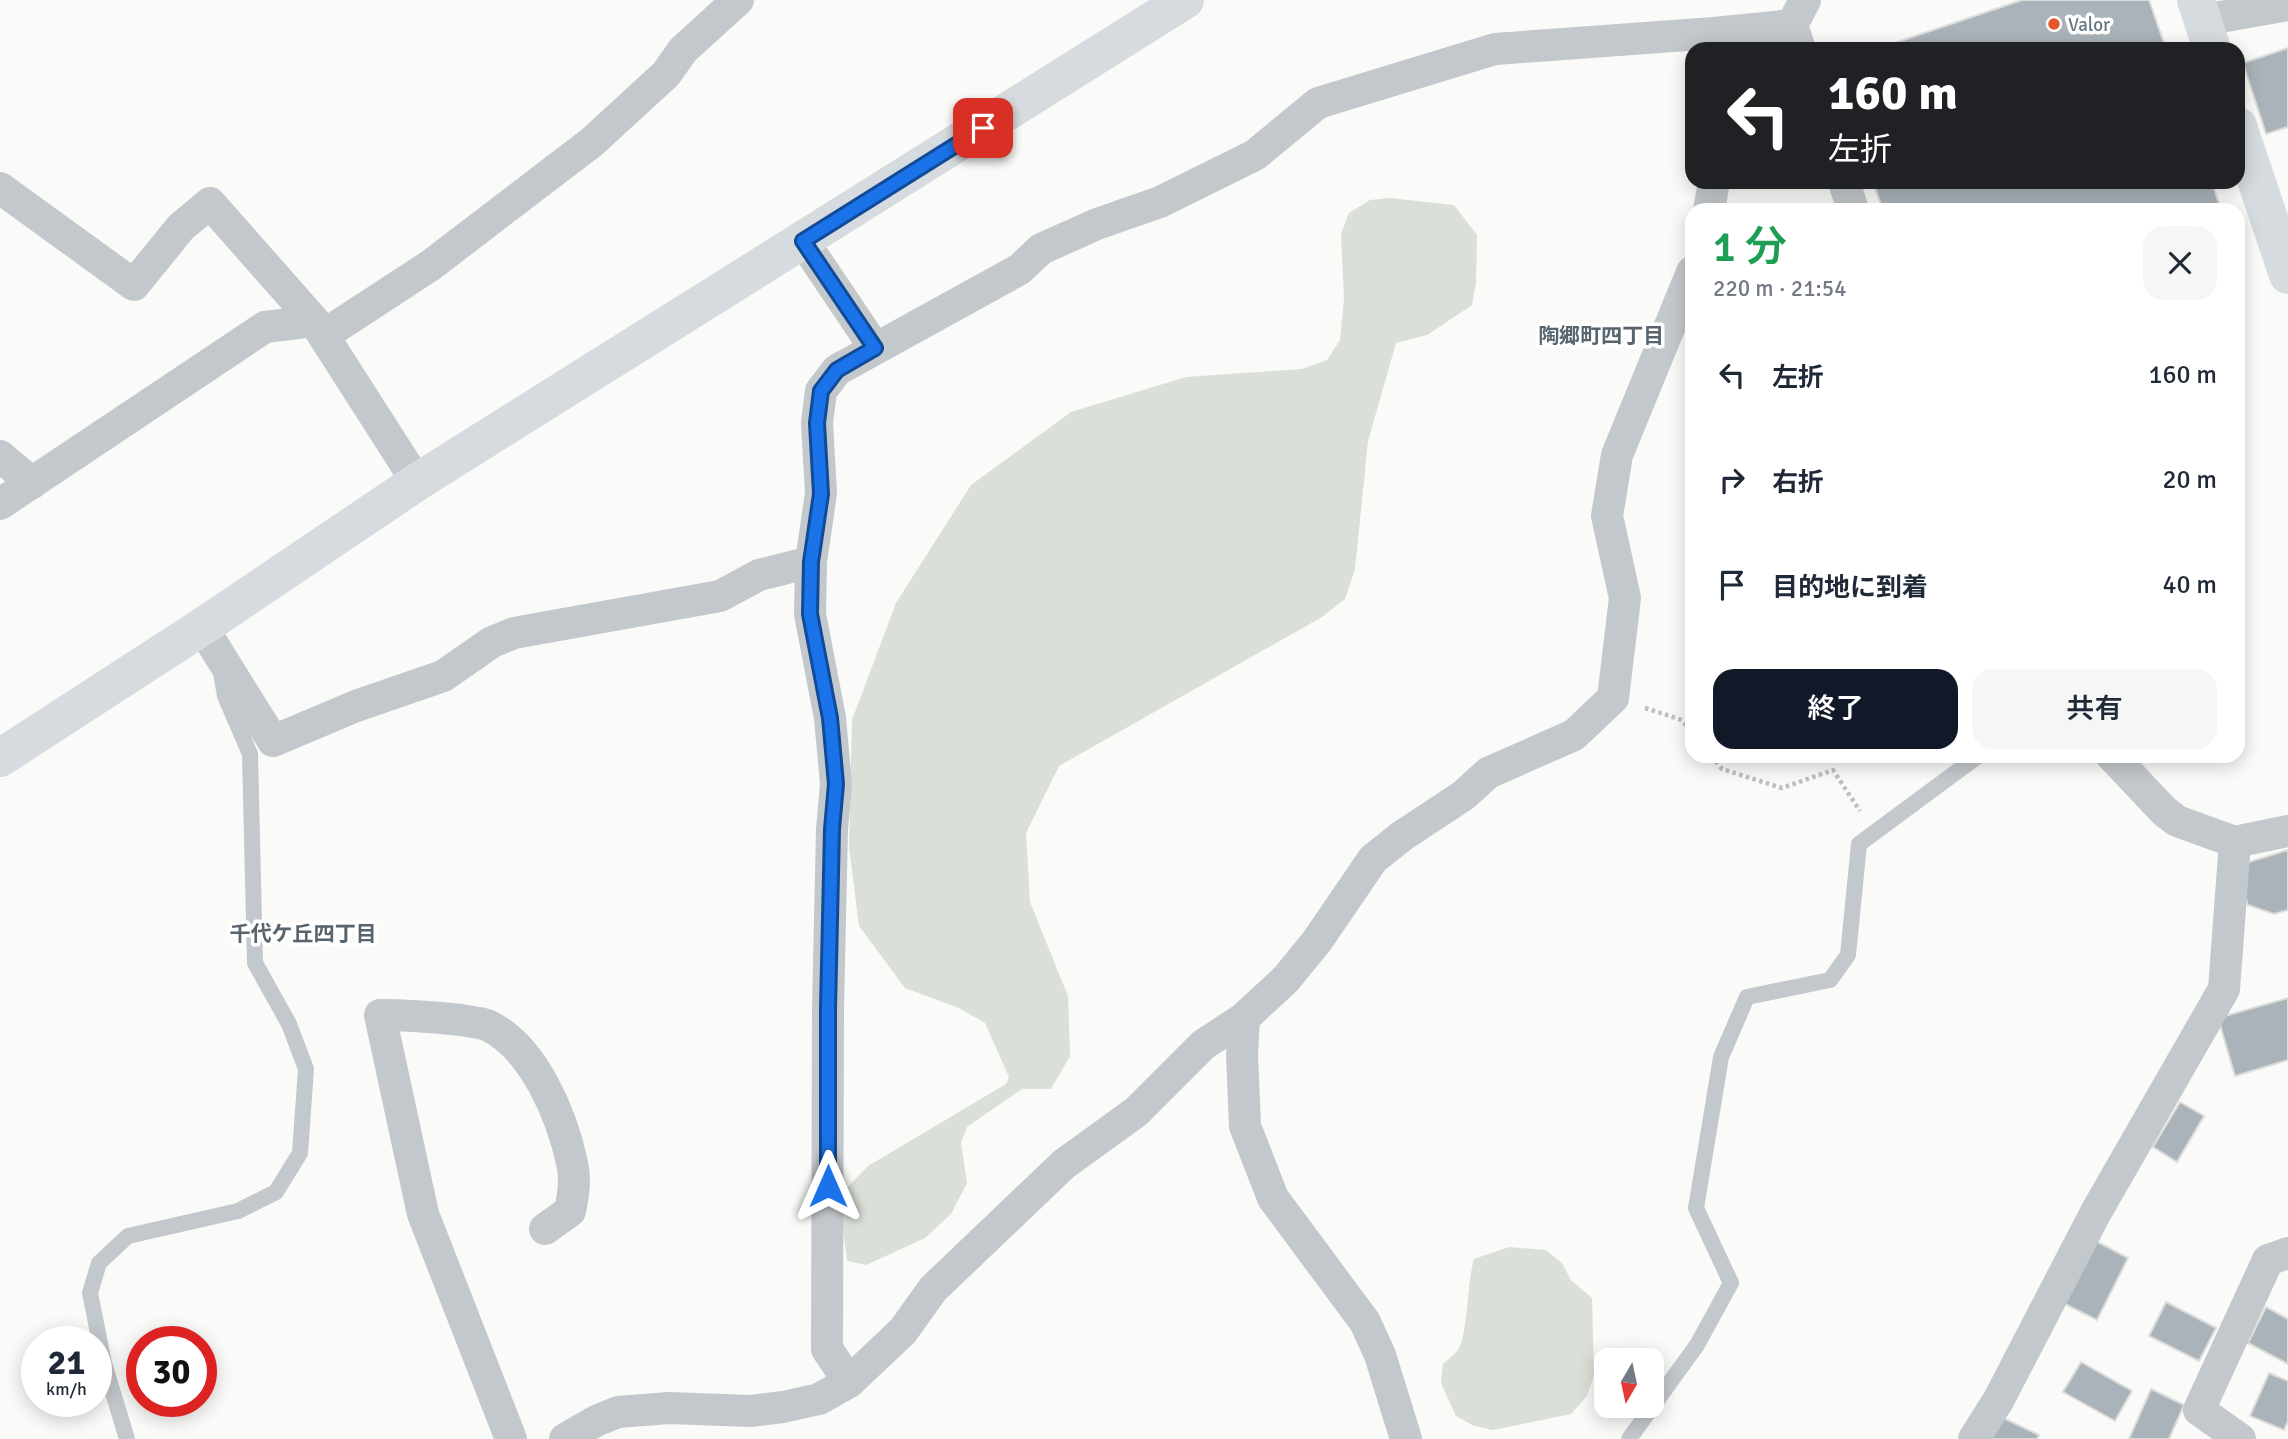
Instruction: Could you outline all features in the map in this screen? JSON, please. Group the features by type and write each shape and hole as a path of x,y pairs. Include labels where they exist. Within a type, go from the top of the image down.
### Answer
{"street":[{"path":"0,504 265,327 319,328 431,265 592,142 666,74 683,50 738,0"},
{"path":"0,758 209,638 417,482 1185,0"},
{"path":"2204,23 2288,5"},
{"path":"1687,42 1714,41 1799,25"},
{"path":"849,1382 827,1349 828,1009 832,829 836,784 830,718 810,614 811,562 821,494 817,423 821,391 837,370 1020,269 1041,249 1097,224 1160,202 1255,155 1318,103 1495,49 1685,42"},
{"path":"2245,147 2288,275"},
{"path":"0,188 134,285 181,227 210,203 319,328 417,482"},
{"path":"803,241 875,348"},
{"path":"565,1439 618,1412 669,1408 750,1411 783,1408 820,1399 849,1382 903,1331 933,1289 1064,1164 1136,1112 1203,1045 1244,1018 1294,969 1317,941 1373,859 1402,836 1464,795 1488,773 1574,736 1613,698 1625,598 1607,516 1617,455 1685,289"},
{"path":"0,456 32,482"},
{"path":"209,638 273,741 356,706 443,676 492,642 514,633 720,596 760,575 811,562"},
{"path":"2119,763 2177,821 2235,842 2288,831"},
{"path":"1974,1439 1999,1399 2096,1212 2224,989 2235,842"},
{"path":"511,1439 423,1214 380,1015 421,1015 485,1024 515,1044 538,1074 561,1126 573,1165 574,1191 570,1212 545,1229"},
{"path":"1244,1018 1242,1055 1245,1126 1273,1198 1365,1322 1380,1355 1406,1439"},
{"path":"2240,1439 2199,1410 2268,1260 2288,1253"}],"lane":[{"path":"127,1439 104,1363 90,1293 99,1263 128,1236 238,1211 276,1192 300,1153 306,1069 289,1024 254,963 250,754 225,696 209,638"},
{"path":"1629,1439 1697,1345 1731,1283 1696,1208 1721,1057 1747,997 1830,980 1848,955 1859,844 1968,763"}],"path":[{"path":"1613,698 1682,720 1685,724"},
{"path":"1717,763 1722,769 1782,788 1833,770 1874,832"}],"shaded area":[{"path":"1390,198 1454,205 1477,235 1476,282 1472,305 1427,335 1396,343 1368,441 1355,569 1345,599 1322,617 1059,766 1026,833 1030,902 1068,996 1070,1056 1051,1089 1022,1089 967,1127 961,1143 967,1183 951,1214 925,1238 866,1265 847,1261 839,1196 868,1166 1006,1084 1009,1077 985,1023 959,1008 905,988 859,926 849,847 852,720 896,603 971,485 1071,412 1186,377 1302,369 1327,360 1340,340 1344,299 1341,234 1349,213 1370,200"},
{"path":"1509,1247 1546,1250 1562,1263 1571,1280 1592,1298 1594,1375 1587,1396 1571,1414 1493,1430 1474,1426 1456,1416 1441,1383 1443,1364 1458,1350 1462,1340 1474,1259"}],"building":[{"name":"Valor","path":"2022,0 2149,0 2164,42 1898,42"},
{"path":"2288,48 2288,127 2266,134 2245,62"},
{"path":"1876,189 2214,189 2219,203 1880,203"},
{"path":"2288,850 2288,910 2274,914 2248,905 2242,887 2249,862"},
{"path":"2288,998 2288,1060 2235,1076 2218,1018"},
{"path":"2180,1102 2204,1116 2177,1162 2153,1147"},
{"path":"2094,1240 2128,1258 2097,1320 2063,1303"},
{"path":"2166,1302 2216,1328 2199,1361 2149,1336"},
{"path":"2266,1307 2288,1319 2288,1364 2248,1343"},
{"path":"2081,1362 2132,1391 2115,1421 2063,1392"},
{"path":"2269,1373 2288,1381 2288,1421 2284,1430 2250,1416"},
{"path":"2151,1389 2184,1405 2169,1439 2129,1439"},
{"path":"1999,1416 2039,1435 2037,1439 1988,1439"}],"place":[{"name":"Valor","path":"2054,24"}],"district":[{"name":"陶郷町四丁目","path":"1601,336"},
{"name":"千代ケ丘四丁目","path":"303,934"}],"route":[{"path":"828,1186 828,1009 832,829 836,784 830,718 810,614 811,562 821,494 817,423 821,391 837,370 875,348 803,241 983,128"}]}
